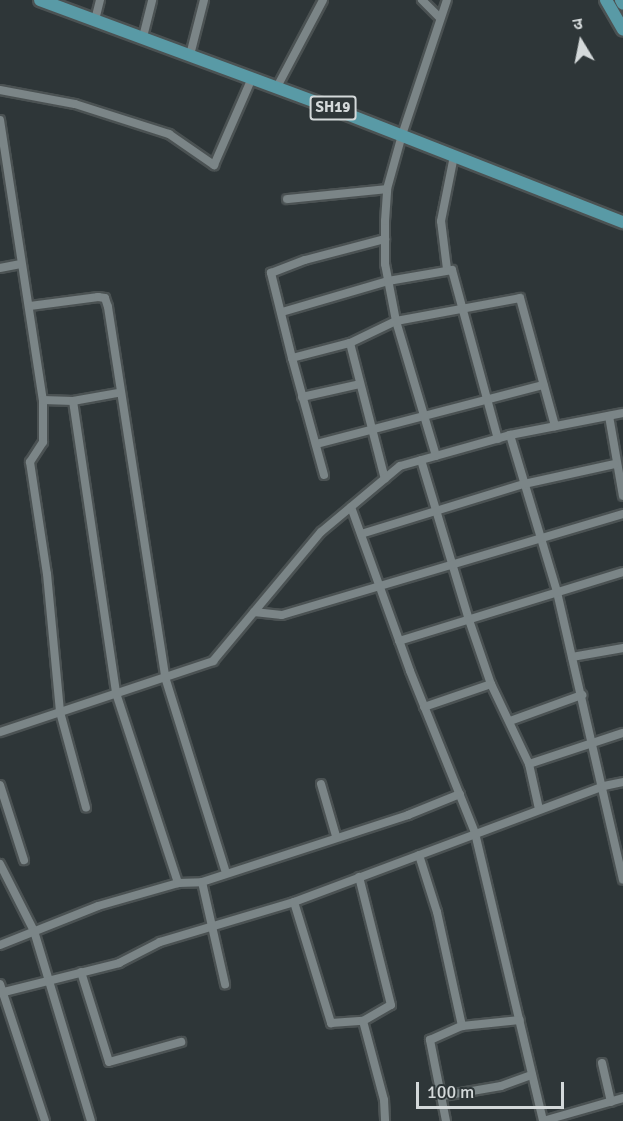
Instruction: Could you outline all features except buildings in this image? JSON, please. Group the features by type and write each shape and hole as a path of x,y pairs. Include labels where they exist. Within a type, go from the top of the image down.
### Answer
{"main road":[{"path":"606,0 623,28"},
{"name":"SH19","path":"47,1 277,87 623,222"}],"street":[{"path":"95,20 100,0"},
{"path":"143,37 152,0"},
{"path":"190,55 204,0"},
{"path":"277,87 323,0"},
{"path":"422,0 440,18"},
{"path":"436,456 396,321 388,281 385,239 387,189 402,135 447,0"},
{"path":"0,90 75,104 169,134 214,165 252,78"},
{"path":"0,120 43,400 43,442 30,462 47,574 60,712 86,808"},
{"path":"447,269 441,221 454,156"},
{"path":"287,199 387,189"},
{"path":"324,475 271,273 305,260 385,239"},
{"path":"0,268 21,264"},
{"path":"282,312 388,281 447,269 452,270 498,439"},
{"path":"30,306 105,298 118,393 165,677 226,873"},
{"path":"292,358 350,343 396,321 464,311 520,298 555,426"},
{"path":"350,343 385,479"},
{"path":"302,397 360,384"},
{"path":"316,444 424,414 543,386"},
{"path":"43,400 73,401 118,393"},
{"path":"73,401 116,693 178,884"},
{"path":"0,732 213,661 321,532 400,466 510,435 623,413"},
{"path":"609,416 615,464 623,496"},
{"path":"510,435 557,592 604,786 623,880"},
{"path":"421,460 468,617 491,684 529,764 539,809"},
{"path":"361,534 437,514 524,484 615,464"},
{"path":"351,507 399,641 475,833 543,1121 623,1098"},
{"path":"254,612 282,615 380,587 540,536 623,514"},
{"path":"399,641 468,617 623,572"},
{"path":"572,657 623,648"},
{"path":"424,706 491,684"},
{"path":"510,721 582,695"},
{"path":"529,764 593,740 623,733"},
{"path":"2,993 119,963 160,942 294,902 539,809 604,786 623,782"},
{"path":"321,784 336,836"},
{"path":"0,785 24,860"},
{"path":"0,945 98,906 178,884 202,882 336,836 408,815 460,794"},
{"path":"419,855 436,912 462,1026"},
{"path":"0,864 34,931 90,1121"},
{"path":"294,902 331,1023 363,1022 391,1005 360,877"},
{"path":"202,882 225,984"},
{"path":"81,972 109,1062 181,1042"},
{"path":"0,984 45,1121"},
{"path":"446,1121 443,1096 430,1040 462,1026 519,1020"},
{"path":"363,1022 384,1100 385,1121"},
{"path":"602,1064 611,1102"},
{"path":"443,1096 501,1086 532,1075"}]}
